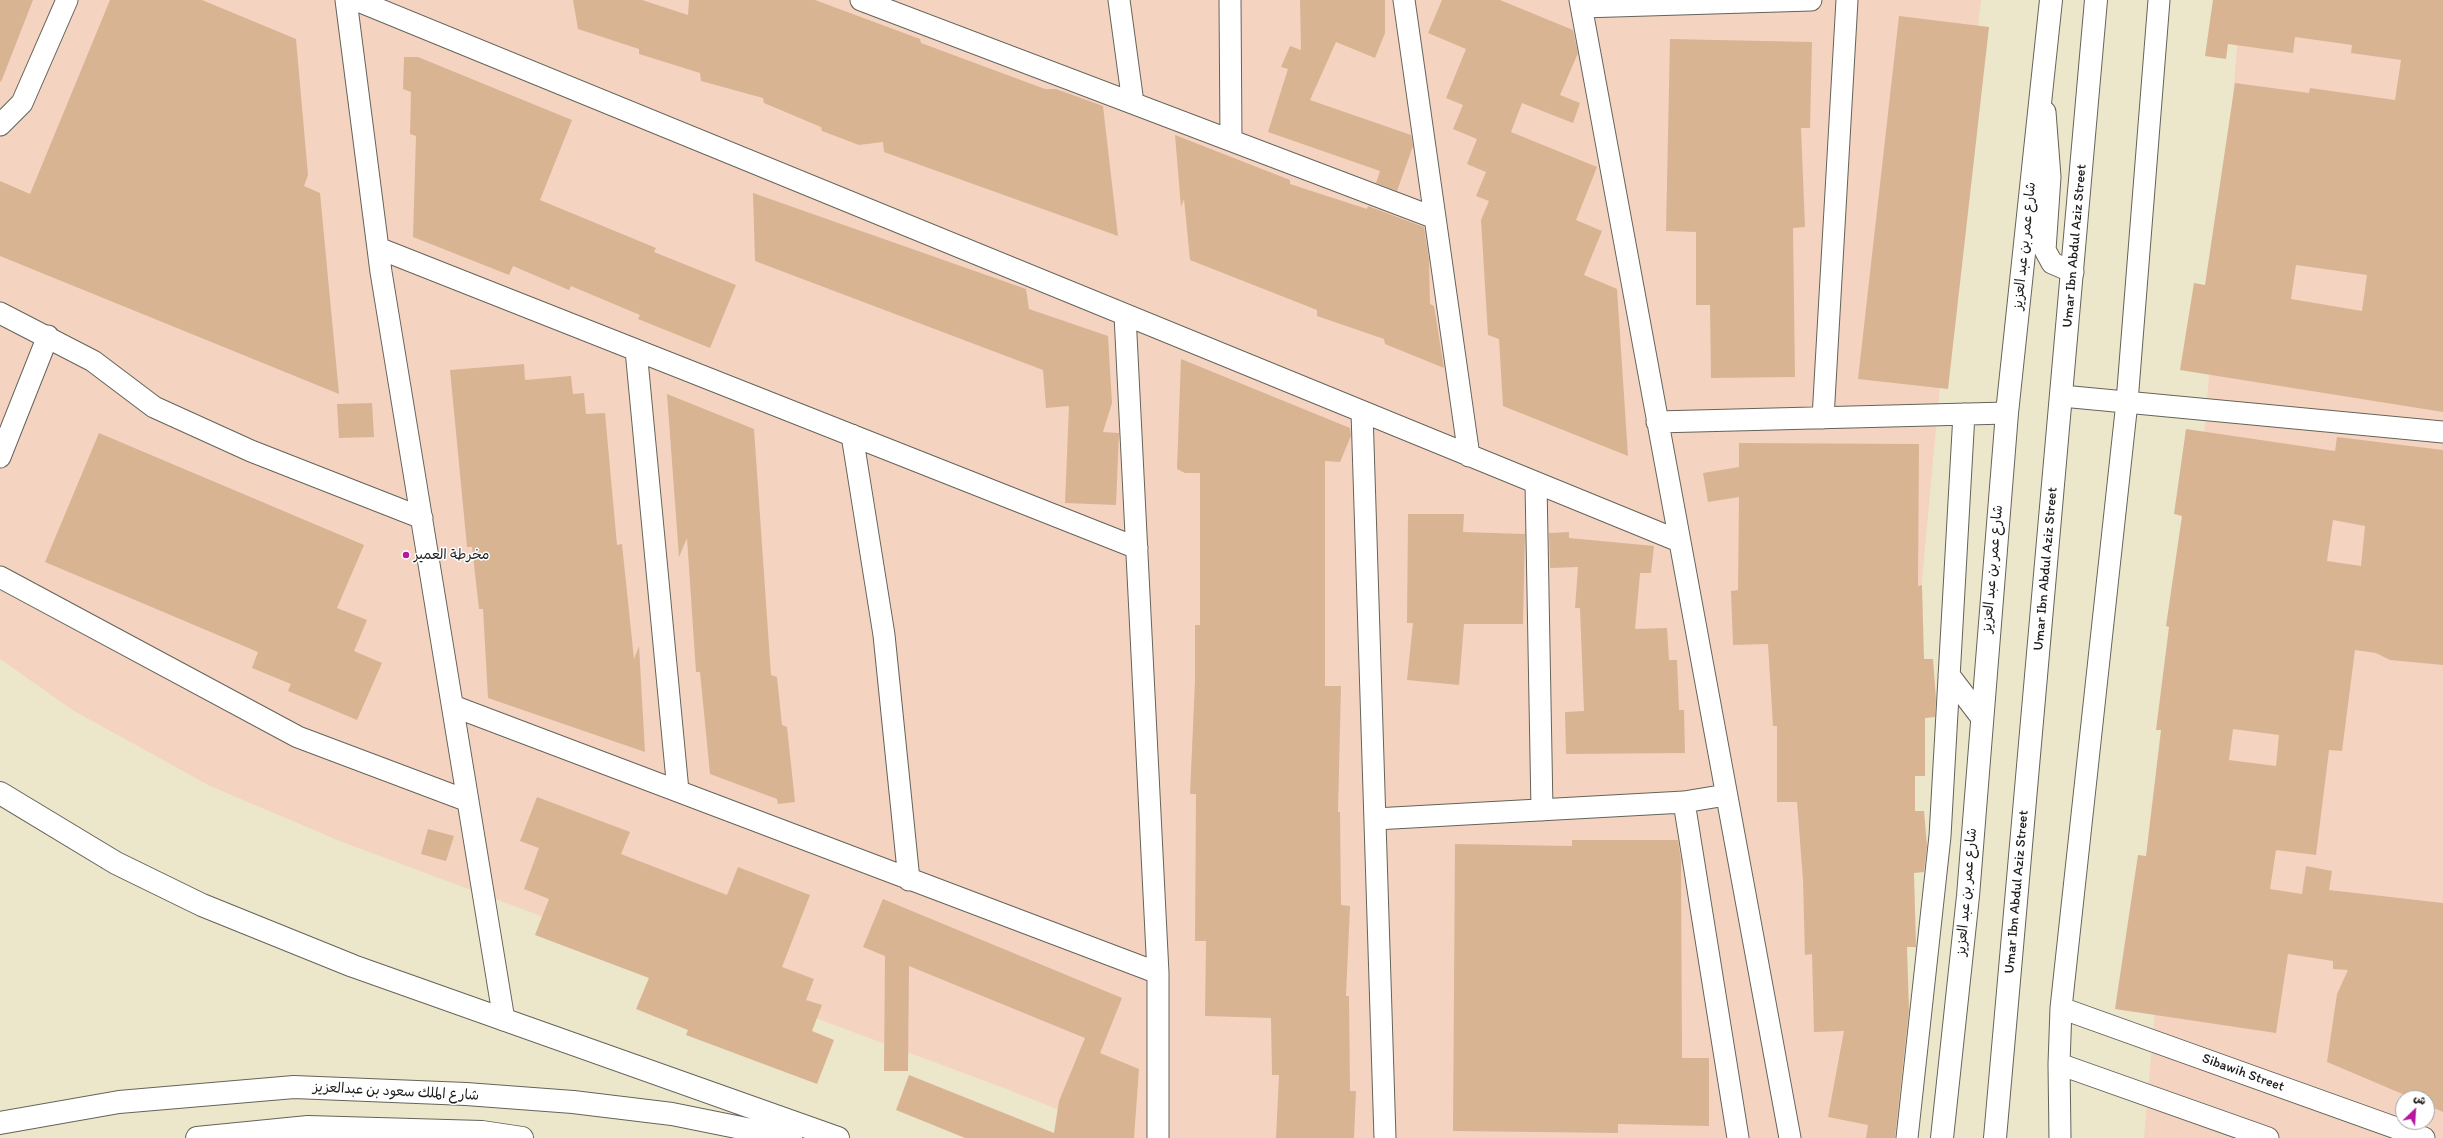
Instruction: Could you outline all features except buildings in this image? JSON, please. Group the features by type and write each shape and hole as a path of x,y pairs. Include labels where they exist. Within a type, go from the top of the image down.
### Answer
{"main road":[{"name":"شارع عمر بن عبد العزيز","path":"1942,1138 1968,896 2007,413 2050,0"},
{"name":"Umar Ibn Abdul Aziz Street","path":"1995,1138 2096,0"},
{"path":"0,793 116,863 202,905 353,966 838,1138"},
{"name":"شارع الملك سعود بن عبدالعزيز","path":"0,1123 119,1102 294,1087 466,1094 573,1102 672,1114 791,1138"},
{"path":"196,1138 308,1127 482,1132 522,1138"}],"street":[{"path":"0,125 22,103 67,0"},
{"path":"346,0 378,248 504,1020"},
{"path":"356,0 1679,541"},
{"path":"861,0 1435,218"},
{"path":"1119,0 1133,103"},
{"path":"1230,0 1231,140"},
{"path":"1404,0 1469,456"},
{"path":"1790,1138 1581,4 1811,0"},
{"path":"1823,418 1847,0"},
{"path":"2060,1138 2059,1064 2061,1008 2127,402 2159,0"},
{"path":"2042,81 2050,177 2045,250 2052,263 2073,272"},
{"path":"378,248 1137,548"},
{"path":"0,313 48,336 93,361 154,407 251,451 422,518"},
{"path":"1125,315 1158,973 1158,1138"},
{"path":"0,457 48,336"},
{"path":"636,350 678,791"},
{"path":"2062,396 2443,432"},
{"path":"1362,412 1385,1138"},
{"path":"1657,422 2007,413"},
{"path":"1907,1138 1940,836 1964,414"},
{"path":"852,435 884,635 909,880"},
{"path":"1536,483 1542,810"},
{"path":"0,577 298,737 468,801"},
{"path":"1949,675 1982,717"},
{"path":"453,706 909,880 1158,973"},
{"path":"1375,819 1684,802 1726,795"},
{"path":"1684,802 1738,1138"},
{"name":"Sibawih Street","path":"2061,1008 2424,1138"},
{"path":"2059,1064 2268,1138"}],"shaded area":[{"path":"0,0 1981,0 1938,406 1922,581 1899,890 1872,1138 1129,1138 1009,1090 342,842 210,786 74,711 0,659"},
{"path":"2241,0 2443,0 2443,1138 2144,1138"}],"place":[{"name":"مخرطة العمير","path":"406,555"}]}
